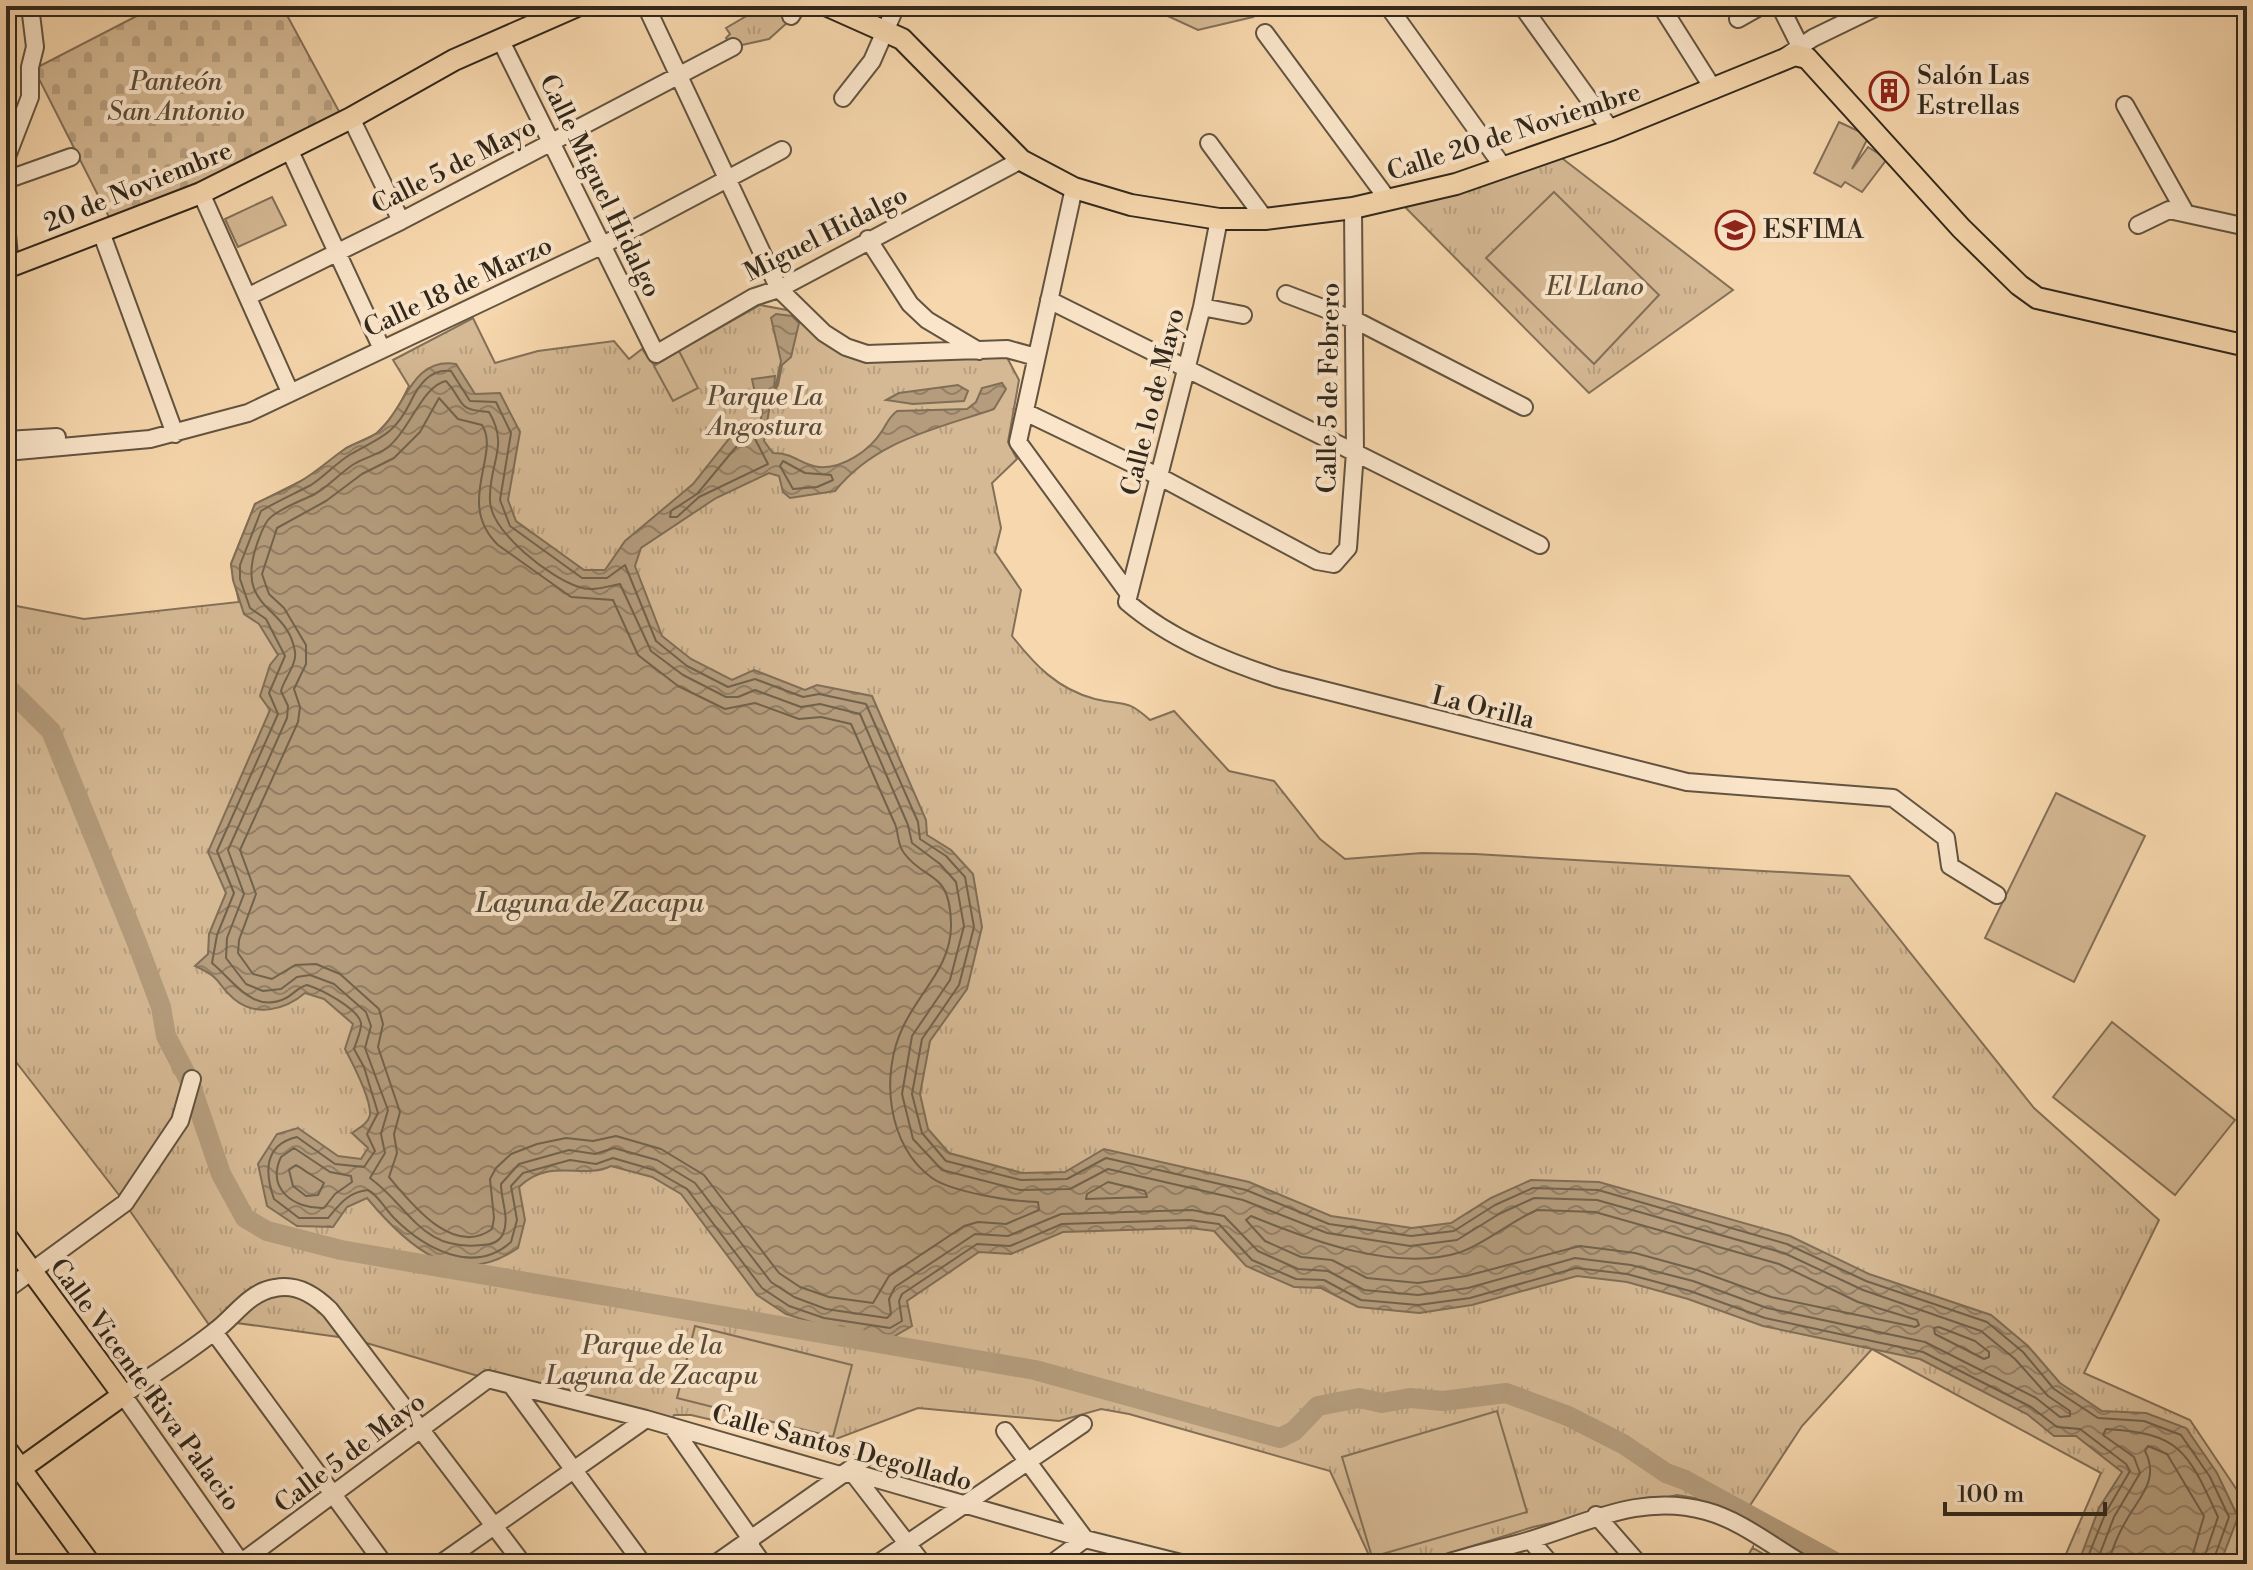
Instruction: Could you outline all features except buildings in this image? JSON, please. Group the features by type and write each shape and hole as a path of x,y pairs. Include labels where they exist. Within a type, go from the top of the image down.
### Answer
{"main road":[{"path":"500,39 577,6"},
{"name":"Calle 20 de Noviembre","path":"828,6 902,39 933,67 1021,160 1074,188 1131,205 1219,219 1265,219 1353,208 1389,201 1504,168 1714,90 1804,49"},
{"name":"20 de Noviembre","path":"8,267 201,193 500,39"},
{"path":"1804,49 1961,228 2019,285 2037,298 2247,346"},
{"name":"Calle Vicente Riva Palacio","path":"6,1236 123,1395"},
{"path":"13,1474 123,1395"},
{"path":"6,1449 13,1474 90,1564"}],"street":[{"path":"6,159 30,97 30,67 35,47 30,6"},
{"path":"646,6 784,294 815,327 857,351 890,356 1007,349 1036,357"},
{"path":"843,98 872,61 896,6"},
{"path":"1388,6 1504,168"},
{"path":"1522,6 1611,130"},
{"path":"1661,6 1714,90"},
{"path":"1738,19 1761,6"},
{"path":"1780,6 1804,49 1879,6"},
{"path":"1265,33 1389,201"},
{"name":"Calle Miguel Hidalgo","path":"500,39 656,354"},
{"name":"Calle 5 de Mayo","path":"249,296 401,221 733,47"},
{"path":"2125,105 2185,212"},
{"path":"351,118 401,221"},
{"path":"1209,143 1265,219"},
{"path":"289,149 382,349"},
{"name":"Calle 18 de Marzo","path":"6,452 203,427 248,413 601,246 782,150"},
{"path":"6,180 71,157"},
{"name":"Miguel Hidalgo","path":"656,354 754,297 784,294 868,239 1021,160"},
{"path":"1074,188 1025,412 1160,477"},
{"path":"201,193 290,392"},
{"name":"Calle 5 de Febrero","path":"1160,477 1317,561 1334,564 1348,548 1355,452 1357,321 1353,208"},
{"path":"2138,225 2169,210 2247,227"},
{"name":"Calle 1o de Mayo","path":"1129,594 1202,307 1219,219"},
{"path":"6,224 8,267"},
{"path":"101,232 175,431"},
{"path":"868,239 910,304 927,320 979,351"},
{"path":"1286,294 1357,321 1524,407"},
{"path":"1049,300 1540,545"},
{"path":"1202,307 1243,315"},
{"path":"1007,349 1029,387"},
{"name":"La Orilla","path":"1025,412 1018,442 1129,594 1127,602 1147,619 1240,666 1363,703 1687,782 1893,798 1946,838 1950,866 1997,895"},
{"name":"Calle 18 de Marzo","path":"6,440 175,431"},
{"path":"6,1290 125,1203 173,1134 190,1084"},
{"path":"123,1395 214,1332 235,1316 248,1300 273,1288 287,1286 311,1294 330,1310 523,1564"},
{"path":"214,1332 384,1564"},
{"name":"Calle 5 de Mayo","path":"240,1563 488,1379"},
{"name":"Calle Santos Degollado","path":"488,1379 673,1428 851,1469 1145,1559 1185,1564"},
{"path":"512,1386 643,1564"},
{"name":"Calle Vicente Riva Palacio","path":"123,1395 240,1563"},
{"path":"440,1564 646,1419"},
{"path":"877,1564 1083,1424"},
{"path":"673,1428 751,1539 751,1547 763,1564"},
{"path":"1005,1431 1085,1539 1051,1564"},
{"path":"715,1564 851,1469 923,1564"},
{"path":"1446,1564 1530,1540 1596,1515 1640,1505 1666,1503 1707,1511 1803,1564"},
{"path":"1596,1515 1639,1564"},
{"path":"1530,1540 1551,1564"}],"green space":[{"name":"Panteón San Antonio","path":"156,6 282,6 342,117 243,165 111,221 34,69"},
{"path":"1146,6 1272,6 1253,17 1198,30"},
{"path":"766,11 781,14 789,21 769,39 733,47 726,38 730,34 726,28 750,14"},
{"path":"1839,122 1869,136 1852,169 1868,147 1887,159 1862,192 1845,182 1841,187 1814,173"},
{"name":"El Llano","path":"1554,152 1733,290 1589,393 1398,200"},
{"path":"1554,192 1659,295 1594,364 1486,258"},
{"path":"272,197 286,225 238,247 225,219"},
{"path":"760,305 792,311 846,348 1003,350 1019,380 1008,442 1017,459 992,483 1001,528 995,552 1021,590 1012,636 1038,666 1081,695 1130,706 1150,720 1174,711 1229,771 1274,781 1320,839 1345,859 1422,853 1475,854 1849,876 2034,1108 2159,1220 2084,1373 2190,1420 2247,1505 2247,1527 2238,1564 2066,1564 2066,1554 2101,1473 1872,1349 1802,1426 1749,1507 1677,1495 1533,1527 1415,1564 1373,1564 1330,1471 1129,1414 1101,1409 1059,1421 918,1408 820,1445 691,1415 674,1415 672,1420 512,1386 353,1339 237,1323 235,1316 214,1332 119,1195 6,1049 6,604 84,619 239,602 231,564 255,504 309,477 346,448 376,434 395,414 409,386 393,360 473,318 495,363 538,351 614,341 629,359 642,349 654,365"},
{"path":"679,351 698,388 673,401 654,366"},
{"path":"2056,793 2145,836 2074,982 1985,938"},
{"path":"2112,1022 2235,1120 2175,1195 2053,1097"},
{"path":"695,1326 852,1365 833,1437 677,1398"},
{"path":"1497,1411 1527,1512 1372,1557 1342,1457"},
{"path":"1753,1548 1781,1564 1743,1564"}],"water":[{"name":"Laguna de Zacapu","path":"776,314 792,316 799,323 791,357 782,365 778,385 771,398 764,441 773,453 787,455 812,466 828,467 855,457 870,445 897,411 967,409 976,402 982,388 1002,383 1006,389 994,409 929,430 888,448 869,459 835,491 790,498 783,492 779,476 769,473 716,498 641,548 635,566 662,636 691,659 732,680 754,670 805,690 817,685 872,696 926,820 927,835 951,850 973,874 982,927 967,989 930,1041 920,1094 928,1129 949,1153 1022,1173 1065,1172 1104,1149 1249,1182 1331,1216 1412,1228 1451,1223 1491,1198 1531,1180 1599,1182 1790,1236 1869,1274 1991,1315 2028,1346 2060,1383 2102,1411 2146,1413 2186,1428 2217,1473 2238,1517 2220,1564 2078,1564 2099,1508 2122,1472 2076,1436 2054,1436 2027,1414 1920,1359 1763,1326 1688,1299 1627,1282 1577,1276 1472,1305 1419,1313 1358,1307 1321,1288 1294,1287 1246,1266 1214,1231 1190,1228 1063,1232 1011,1254 979,1252 907,1301 912,1326 893,1337 823,1326 786,1314 757,1295 681,1194 652,1177 611,1166 589,1171 554,1171 530,1178 519,1187 525,1220 518,1248 495,1260 473,1265 453,1264 416,1246 367,1198 347,1207 333,1227 297,1226 267,1206 258,1164 277,1134 298,1128 338,1156 361,1159 368,1148 352,1133 369,1118 370,1108 345,1049 353,1024 324,999 305,993 280,1007 252,1008 234,999 215,978 195,966 208,954 209,934 226,893 208,852 270,710 260,696 270,665 278,655 259,624 244,614 233,580 231,564 255,504 297,483 345,449 378,432 411,386 429,368 456,364 475,394 500,393 520,432 508,500 516,521 584,570 605,570 625,541 693,484 736,430 760,424 763,407 756,398 752,379 775,376 774,388 776,385 781,361 771,318"},
{"path":"958,385 968,391 964,401 913,404 886,400 899,393"}],"waterway":[{"path":"6,686 51,731 137,943 161,1007 166,1036 189,1080 221,1174 245,1218 267,1231 341,1250 1035,1370 1280,1438 1294,1431 1318,1406 1359,1398 1382,1403 1410,1398 1443,1401 1506,1393 1568,1416 1623,1444 1666,1473 1685,1480 1839,1564"}],"place":[{"name":"Salón Las Estrellas","path":"1889,91"},
{"name":"ESFIMA","path":"1735,230"}],"park label":[{"name":"Parque La Angostura","path":"765,412"},
{"name":"Parque de la Laguna de Zacapu","path":"652,1361"}]}
